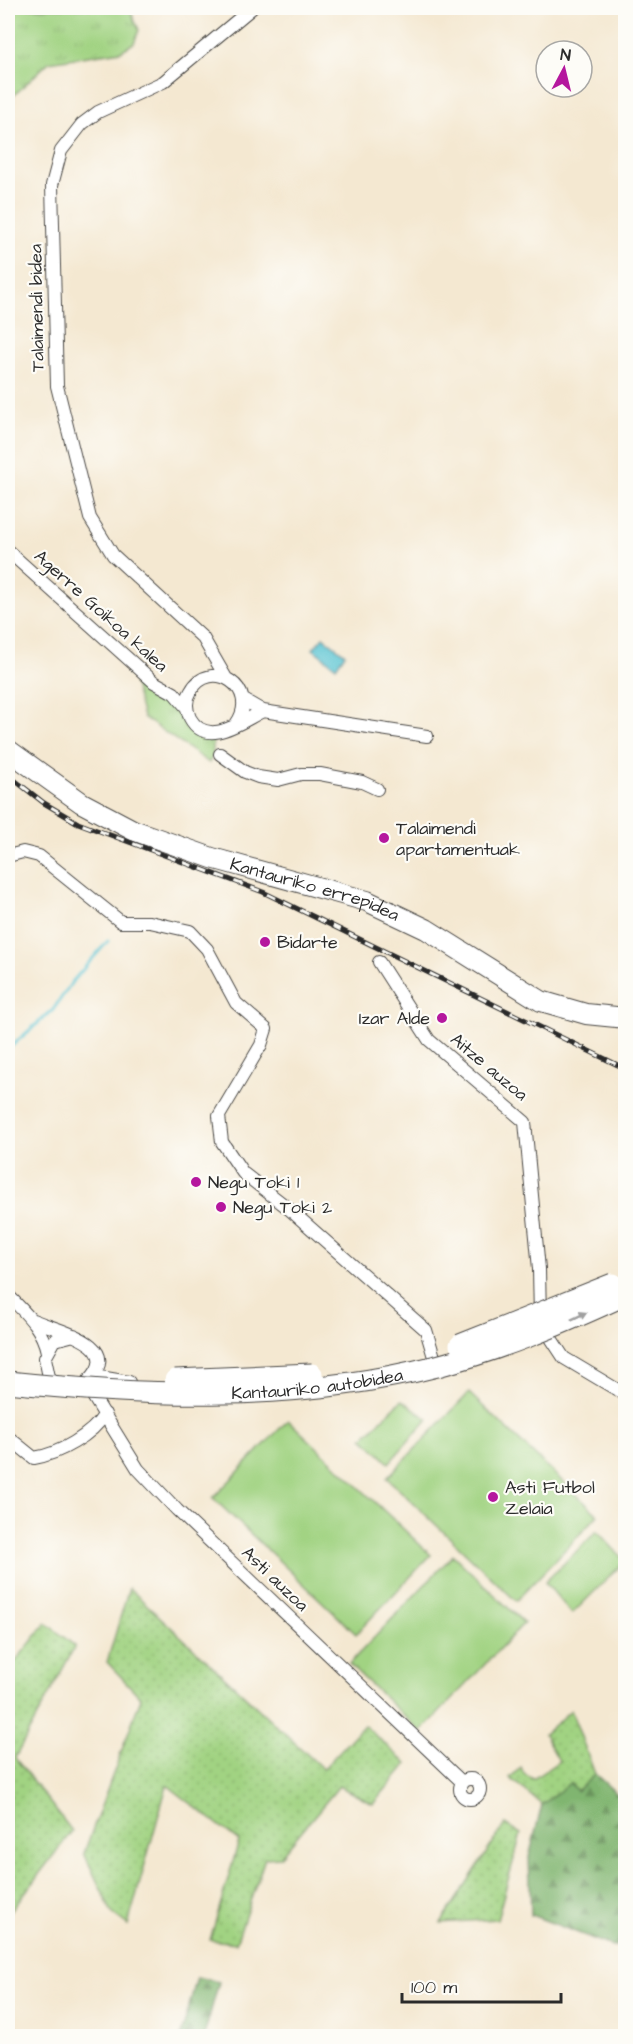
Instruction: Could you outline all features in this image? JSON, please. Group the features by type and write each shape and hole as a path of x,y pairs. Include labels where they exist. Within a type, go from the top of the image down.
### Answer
{"highway":[{"name":"Kantauriko errepidea","path":"8,750 82,803 133,831 212,858 367,901 426,929 541,1001 578,1012 626,1018"},
{"name":"Kantauriko autobidea","path":"8,1368 187,1380 330,1372 419,1356 479,1339 614,1292 510,1344 438,1366 350,1384 270,1392 187,1394 112,1391 8,1382"}],"street":[{"name":"Talaimendi bidea","path":"226,678 199,635 113,555 90,518 57,386 52,185 61,151 82,124 98,112 163,82 252,8"},
{"name":"Agerre Goikoa kalea","path":"8,551 154,682 174,693 187,708"},
{"path":"210,655 202,679 192,689 188,699 187,708 192,720 206,731 221,732 263,711"},
{"path":"202,679 211,676 226,678 236,685 244,700 244,709 236,724"},
{"name":"Agerre Goikoa kalea","path":"174,693 192,689"},
{"path":"244,700 263,711 426,736"},
{"path":"220,754 244,772 258,777 278,780 301,774 320,774 362,782 377,789"},
{"path":"8,856 23,852 39,856 121,922 150,922 190,931 207,949 236,1003 266,1029 261,1045 219,1116 222,1142 243,1173 297,1215 426,1330 434,1358"},
{"name":"Aitze auzoa","path":"379,962 429,1040 525,1122 539,1269 540,1322"},
{"path":"8,1295 33,1320 43,1334 47,1352 45,1368 57,1384 66,1388 90,1380 177,1386 272,1384 369,1372 434,1358 540,1322 564,1358 626,1395"},
{"path":"33,1320 90,1343 98,1359 114,1380"},
{"path":"47,1352 55,1340 74,1335"},
{"path":"90,1380 98,1359"},
{"name":"Asti auzoa","path":"90,1380 105,1414 138,1469 177,1510 462,1782"},
{"path":"98,1401 114,1380"},
{"path":"610,1385 626,1383"},
{"path":"8,1437 34,1458 46,1456 94,1429 105,1414"},
{"path":"8,2034 11,2037"}],"green space":[{"path":"8,8 129,8 139,30 134,43 121,51 49,62 8,101"},
{"path":"133,681 183,712 203,736 213,740 213,755 209,763 143,717"},
{"name":"Asti Futbol Zelaia","path":"469,1393 598,1515 516,1601 387,1478"},
{"path":"402,1400 428,1419 389,1463 363,1438"},
{"path":"288,1420 431,1555 356,1634 213,1498"},
{"path":"597,1531 625,1561 572,1614 545,1582"},
{"path":"453,1555 524,1623 421,1732 349,1664"},
{"path":"129,1588 323,1769 364,1725 407,1764 373,1804 339,1786 280,1857 265,1858 236,1943 210,1940 239,1841 167,1785 128,1925 112,1913 84,1853 141,1698 107,1662"},
{"path":"46,1623 75,1646 15,1758 72,1831 8,1915 8,1798 11,1796 8,1794 8,1671"},
{"path":"571,1710 595,1774 577,1791 570,1783 542,1805 510,1778 521,1767 524,1774 533,1779 559,1761 544,1734"},
{"path":"595,1774 625,1801 625,1947 612,1946 531,1915 529,1857 542,1805 570,1783 577,1791"},
{"path":"505,1824 521,1834 497,1919 441,1923"},
{"path":"197,1977 219,1982 204,2036 181,2036"}],"water":[{"path":"323,637 345,654 336,667 313,649"}],"waterway":[{"path":"8,1049 53,1010 72,982 108,941"}],"railway":[{"path":"8,775 44,803 78,823 263,892 626,1069"}],"place":[{"name":"Talaimendi apartamentuak","path":"384,838"},
{"name":"Bidarte","path":"265,942"},
{"name":"Izar Alde","path":"442,1018"},
{"name":"Negu Toki 1","path":"196,1182"},
{"name":"Negu Toki 2","path":"221,1207"},
{"name":"Asti Futbol Zelaia","path":"493,1497"}]}
